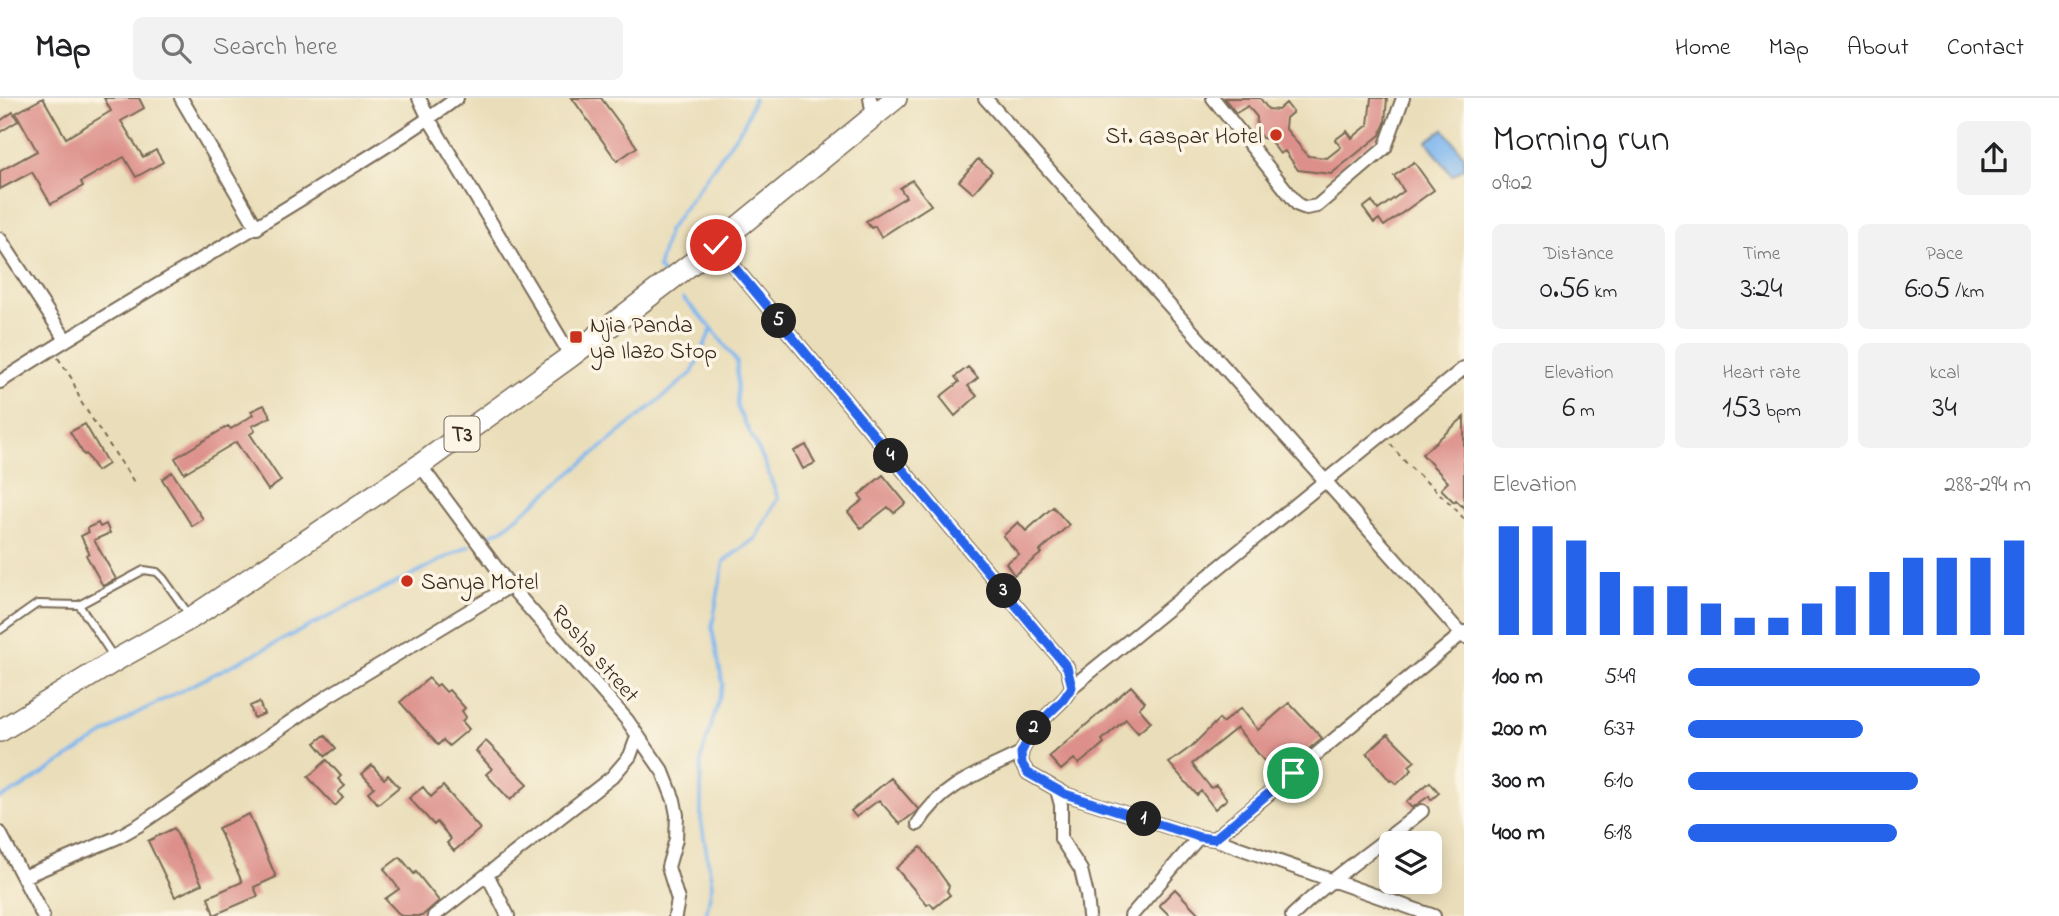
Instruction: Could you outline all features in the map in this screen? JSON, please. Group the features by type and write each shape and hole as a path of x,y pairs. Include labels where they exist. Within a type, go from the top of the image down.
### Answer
{"highway":[{"name":"T3","path":"0,731 191,618 419,465 571,356 716,245 871,107 896,98"}],"street":[{"path":"181,98 257,228"},
{"path":"419,98 571,356"},
{"path":"0,382 51,348 257,228 429,119 457,98"},
{"path":"985,98 1463,634 1214,839"},
{"path":"1213,98 1298,205 1306,208 1317,206 1385,148 1403,98"},
{"path":"0,239 66,340"},
{"path":"716,245 1067,667 1072,687"},
{"path":"1434,916 1214,839 1199,837 1065,794 1028,773 1022,764 1021,753 1033,729 1063,700 1072,687 1464,368"},
{"name":"Rosha street","path":"419,465 510,586 627,720 663,772 676,808 676,839 668,867 678,900 675,916"},
{"path":"23,877 116,838 139,825 328,696 510,586"},
{"path":"434,916 612,777 630,756 638,737"},
{"path":"918,824 927,809 946,791 1021,753"},
{"path":"1058,790 1061,839 1081,870 1089,916"},
{"path":"1292,916 1330,881 1422,811"},
{"path":"0,833 43,916"},
{"path":"1131,916 1199,837"},
{"path":"0,861 9,851"},
{"path":"488,876 508,916"}],"lane":[{"path":"0,630 37,604 79,606 144,570 163,578 191,618"},
{"path":"79,606 116,660"}],"path":[{"path":"51,348 72,379 81,402 134,482"},
{"path":"1384,434 1401,459 1418,476 1436,488 1464,519"}],"water":[{"path":"1444,129 1464,156 1464,168 1452,176 1427,141"}],"building":[{"path":"43,98 66,138 111,111 104,98 139,98 144,108 121,121 143,157 156,150 163,162 136,177 124,157 81,182 83,186 51,204 32,172 0,189 0,171 37,151 16,113"},
{"path":"572,98 601,98 637,147 617,161"},
{"name":"St. Gaspar Hotel","path":"1224,98 1260,98 1268,109 1278,110 1286,103 1293,112 1286,118 1285,128 1308,156 1327,158 1341,147 1335,140 1347,131 1352,138 1368,125 1371,98 1387,98 1385,123 1380,135 1331,174 1298,170 1285,151 1280,154 1269,139 1262,138 1256,129 1257,117 1248,106 1236,113"},
{"path":"13,112 18,121 0,132 0,121"},
{"path":"978,159 992,171 973,193 959,181"},
{"path":"1414,162 1434,190 1384,226 1379,219 1374,223 1363,208 1372,201 1378,210 1404,191 1394,176"},
{"path":"912,180 931,205 881,237 875,226 871,228 866,221 906,197 900,188"},
{"path":"968,367 978,378 968,386 977,396 955,416 940,397 959,382 955,377"},
{"path":"264,405 271,417 252,426 255,431 250,434 281,481 268,490 236,442 184,473 175,458 228,426 231,429 253,415 251,411"},
{"path":"1464,417 1464,508 1441,489 1448,482 1422,454"},
{"path":"85,424 108,464 97,471 70,432"},
{"path":"806,445 815,463 803,469 794,451"},
{"path":"172,472 203,519 192,526 162,479"},
{"path":"883,475 906,503 894,513 888,507 861,528 848,512 863,500 859,495"},
{"path":"1053,507 1069,525 1040,551 1042,553 1014,575 1006,563 1019,554 1003,536 1018,522 1026,531"},
{"path":"98,523 100,527 106,524 110,533 94,540 116,579 103,586 86,555 89,553 81,536 89,532 87,528"},
{"path":"429,678 446,692 449,690 465,708 462,711 466,717 462,721 469,729 449,746 443,740 438,745 400,702"},
{"path":"1131,686 1145,702 1139,708 1151,722 1138,733 1126,719 1102,740 1104,743 1079,764 1074,759 1061,770 1049,757"},
{"path":"259,702 264,714 254,718 250,706"},
{"path":"1289,703 1322,738 1298,758 1292,751 1270,768 1237,728 1192,764 1211,788 1216,785 1227,799 1215,809 1201,791 1197,795 1169,763 1192,746 1219,719 1222,723 1241,708 1258,730"},
{"path":"1388,734 1415,761 1409,766 1412,770 1397,784 1390,781 1367,753"},
{"path":"325,735 336,748 326,756 315,743"},
{"path":"486,741 528,784 510,800 486,774 492,769 476,751"},
{"path":"327,760 341,776 338,779 345,786 338,792 343,798 335,806 308,777"},
{"path":"372,765 384,779 388,775 399,787 378,804 368,792 374,787 362,774"},
{"path":"891,778 917,811 900,824 879,800 856,817 851,811"},
{"path":"1430,782 1439,793 1431,800 1429,796 1412,808 1406,802"},
{"path":"443,786 480,829 454,851 447,843 451,839 437,822 434,825 409,798 423,787 431,797"},
{"path":"249,814 276,877 254,887 258,896 214,915 208,897 242,882 218,828"},
{"path":"174,828 202,884 175,897 148,841"},
{"path":"921,847 949,886 947,891 950,895 934,908 930,903 927,905 896,868"},
{"path":"400,857 439,901 422,916 401,916 385,899 399,889 384,869"},
{"path":"1175,889 1201,916 1170,916 1159,905"}],"waterway":[{"path":"663,274 658,268 668,231 744,124 754,98"},
{"path":"486,537 504,528 692,373 712,328 683,298"},
{"path":"706,916 712,884 701,820 701,759 723,685 712,627 724,561 755,539 778,498 763,459 737,407 737,362 712,328"},
{"path":"0,798 19,789 135,714 469,546"}],"place":[{"name":"St. Gaspar Hotel","path":"1276,135"},
{"name":"Njia Panda ya Ilazo Stop","path":"576,337"},
{"name":"Sanya Motel","path":"407,581"}],"route":[{"path":"716,245 1067,667 1072,687 1063,700 1033,729 1021,753 1022,764 1028,773 1065,794 1199,837 1214,839 1293,773"}]}
